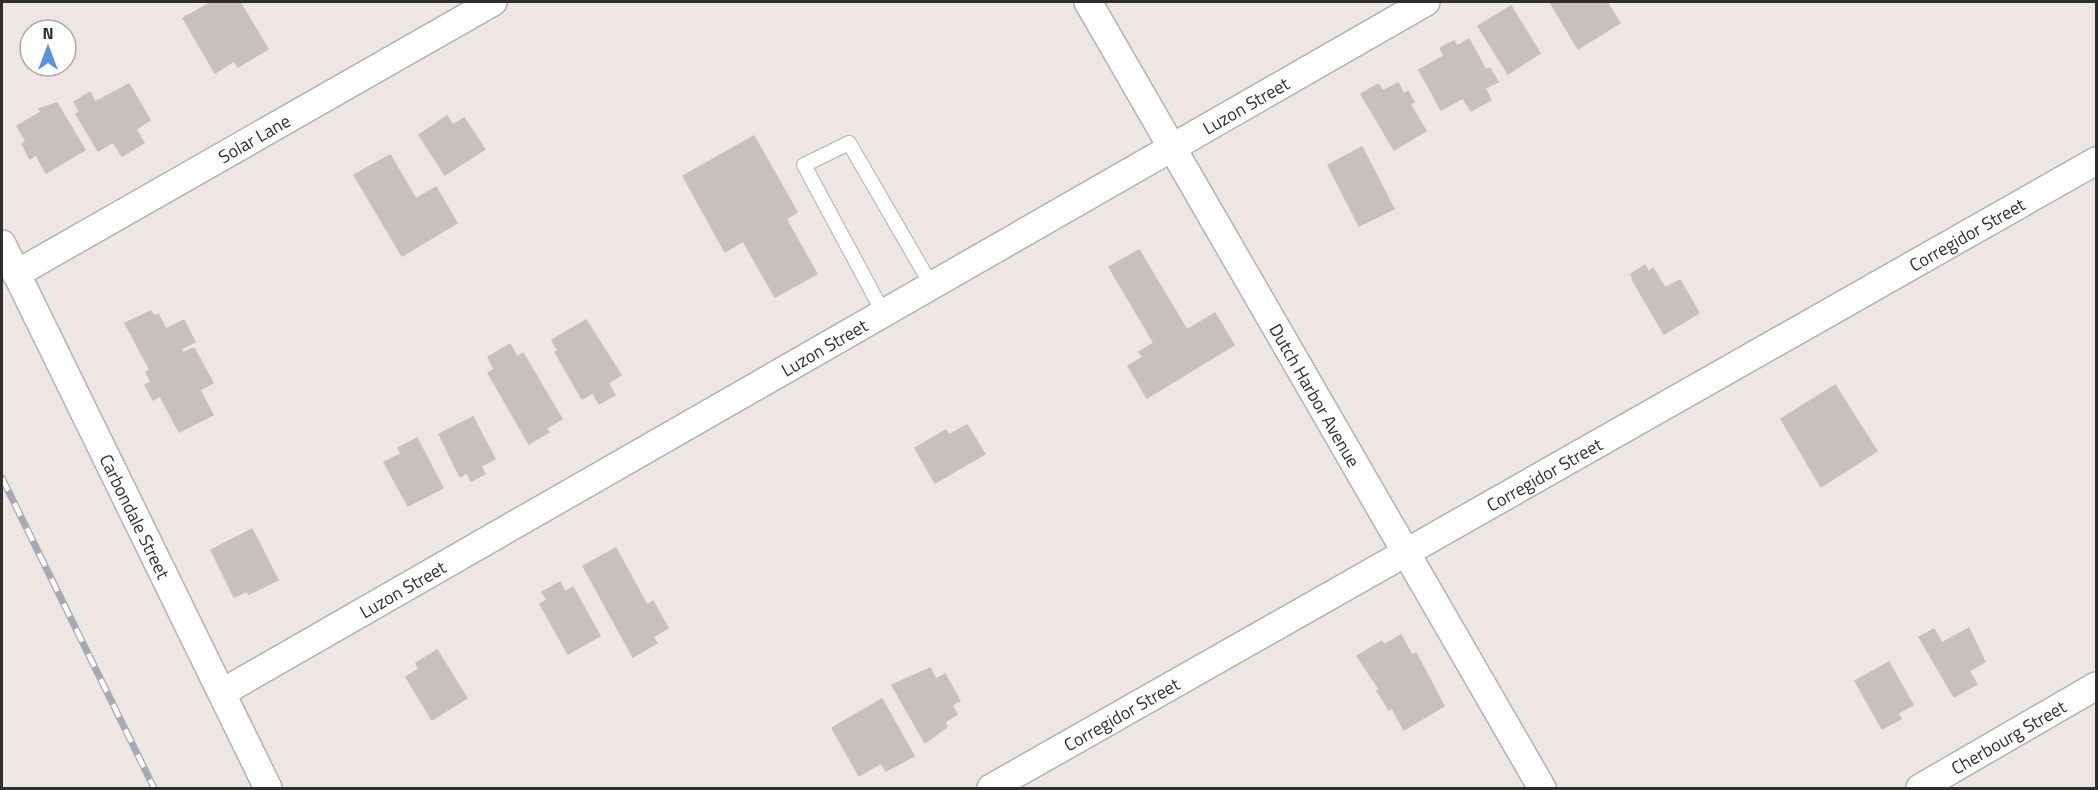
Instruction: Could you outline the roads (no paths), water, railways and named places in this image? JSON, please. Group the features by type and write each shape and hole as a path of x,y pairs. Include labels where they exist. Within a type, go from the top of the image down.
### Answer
{"street":[{"name":"Solar Lane","path":"16,274 493,2"},
{"name":"Dutch Harbor Avenue","path":"1088,2 1542,789"},
{"name":"Luzon Street","path":"223,692 1426,2"},
{"name":"Corregidor Street","path":"991,789 1404,552 2097,161"},
{"name":"Carbondale Street","path":"2,244 119,487 223,692 268,789"},
{"name":"Cherbourg Street","path":"1920,789 2097,686"}],"lane":[{"path":"884,314 804,165 849,143 932,286"}],"railway":[{"path":"2,478 154,788"}]}
